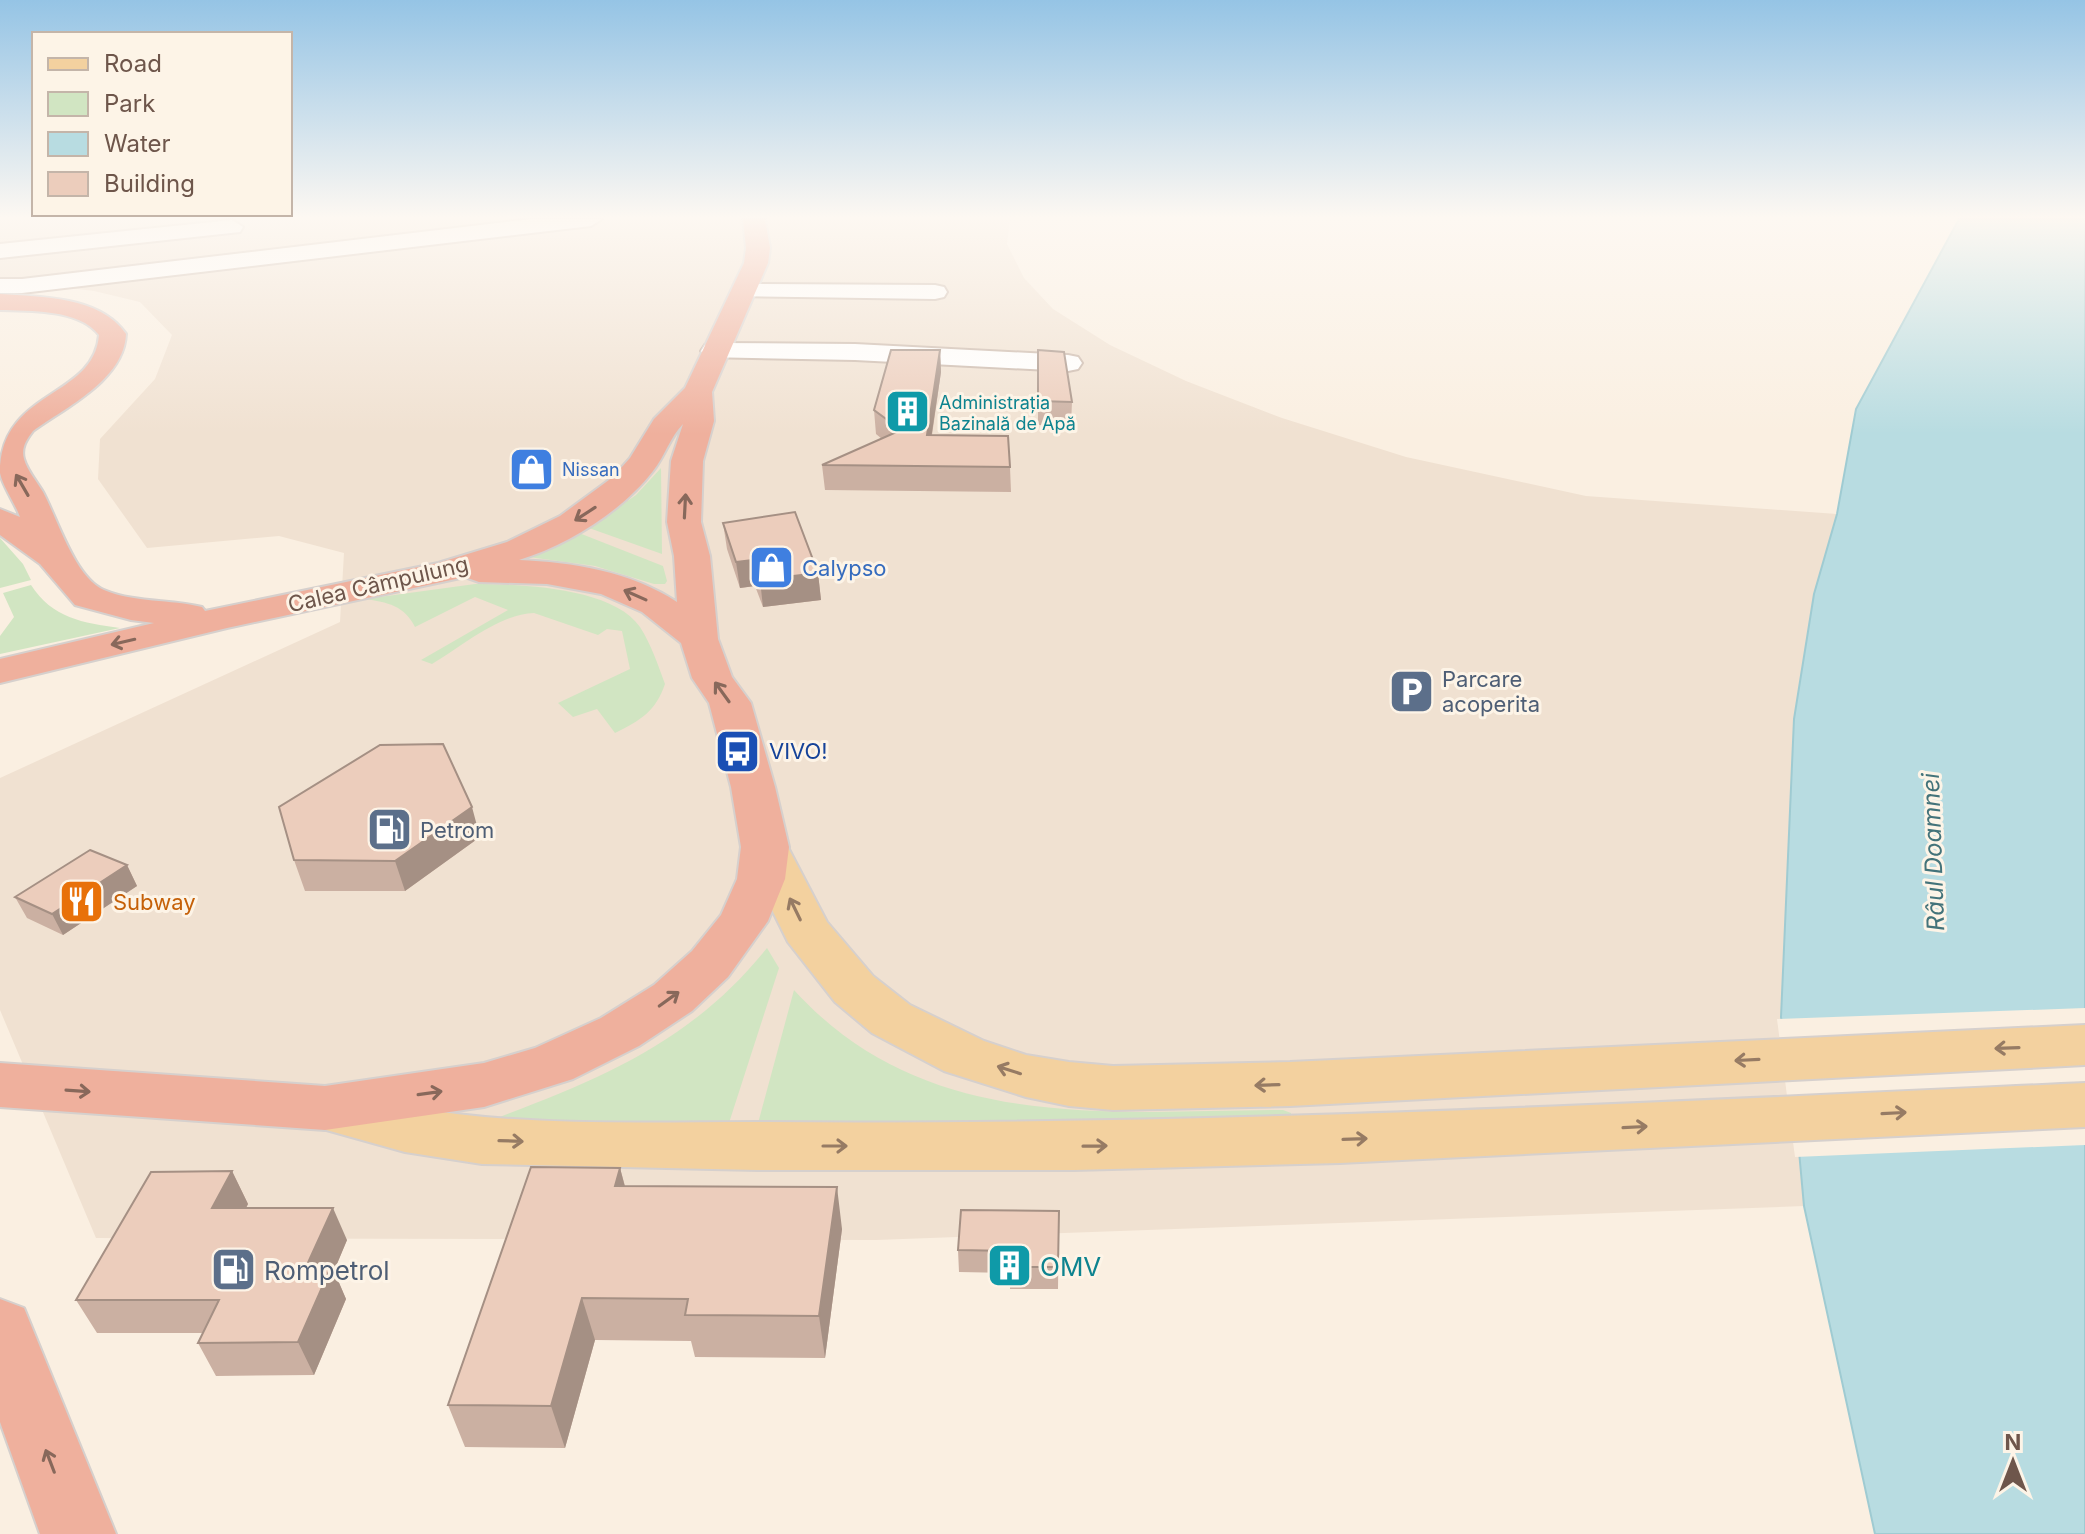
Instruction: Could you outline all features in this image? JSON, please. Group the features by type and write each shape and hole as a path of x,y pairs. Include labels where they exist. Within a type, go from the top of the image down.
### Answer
{"highway":[{"name":"Calea Câmpulung","path":"0,671 227,617 445,572 519,549 572,523 607,500 643,463 665,425 698,392 744,291"},
{"path":"0,302 44,306 86,315 108,325 114,331 116,340 107,360 97,371 22,425 8,443 8,460 27,493 53,556"},
{"path":"0,315 65,323 82,330 92,342 90,354 78,369 0,422"},
{"name":"Calea Câmpulung","path":"698,392 699,421 688,453 684,522 692,556 699,639 712,678 730,703 753,787 765,847"},
{"path":"0,519 53,556 88,597 110,605 227,617"},
{"path":"445,572 519,571 588,580 628,591 657,605 699,639"},
{"path":"0,1085 325,1108 484,1085 553,1064 620,1032 673,998 710,964 743,921 761,879 765,847"},
{"path":"0,1329 78,1534"}],"main road":[{"path":"765,847 806,930 854,989 891,1019 927,1040 1026,1076 1113,1088 1179,1088 2085,1045"},
{"path":"325,1108 405,1129 482,1141 615,1145 1089,1146 1557,1131 2085,1105"}],"street":[{"path":"744,291 935,292"},
{"path":"715,351 855,352 1068,363"}],"shaded area":[{"path":"90,291 1036,291 1053,309 1110,345 1186,381 1282,418 1406,457 1586,496 1837,514 1814,594 1794,719 1781,1017 1795,1107 1804,1206 876,1240 96,1238 0,1010 0,778 340,622 344,553 279,536 147,548 98,479 100,439 155,379 172,335 140,302"}],"green space":[{"path":"661,468 662,554 589,528 636,495"},
{"path":"579,533 663,566 667,581 665,584 654,584 595,566 521,556"},
{"path":"0,538 23,564 31,580 0,588"},
{"path":"475,584 564,590 609,603 627,614 644,634 665,684 657,701 639,719 615,733 597,709 573,717 558,703 630,669 622,631 607,629 598,635 534,613 521,615 494,625 432,664 421,660 508,610 475,597 415,627 406,614 394,606 365,599"},
{"path":"31,585 59,612 81,621 120,628 0,654 0,636 14,617 3,593"},
{"path":"767,948 779,968 728,1126 484,1123 603,1074 673,1035 737,982"},
{"path":"794,990 845,1037 901,1070 960,1092 1022,1104 1085,1110 1283,1110 1291,1113 1291,1117 757,1127"}],"water":[{"name":"Râul Doamnei","path":"1920,291 2085,291 2085,1534 1875,1534 1804,1206 1795,1107 1781,1017 1794,719 1814,594 1837,514 1856,409"}],"pier":[{"path":"2085,1008 2085,1145 1795,1157 1777,1019"}],"building":[{"path":"891,350 940,350 927,435 1008,436 1010,467 822,465 901,430 874,410"},
{"path":"1038,350 1064,352 1072,402 1038,401"},
{"path":"795,512 818,573 760,580 752,560 736,562 723,523"},
{"name":"Petrom","path":"443,744 472,807 395,861 294,860 279,807 380,745"},
{"path":"90,850 127,865 52,914 15,897"},
{"path":"531,1167 620,1168 615,1186 837,1187 819,1316 685,1315 688,1299 582,1298 551,1406 448,1405"},
{"name":"Rompetrol","path":"232,1171 212,1208 333,1208 306,1267 331,1267 298,1342 198,1343 219,1300 76,1300 151,1172"},
{"path":"961,1210 1059,1211 1058,1267 1010,1267 1011,1251 958,1250"}],"place":[{"name":"Administrația Bazinală de Apă","path":"908,412"},
{"name":"Nissan","path":"531,469"},
{"name":"Calypso","path":"771,568"},
{"name":"Parcare acoperita","path":"1411,692"},
{"name":"VIVO!","path":"738,751"},
{"name":"Petrom","path":"389,830"},
{"name":"Subway","path":"82,902"},
{"name":"OMV","path":"1009,1266"},
{"name":"Rompetrol","path":"233,1270"}]}
